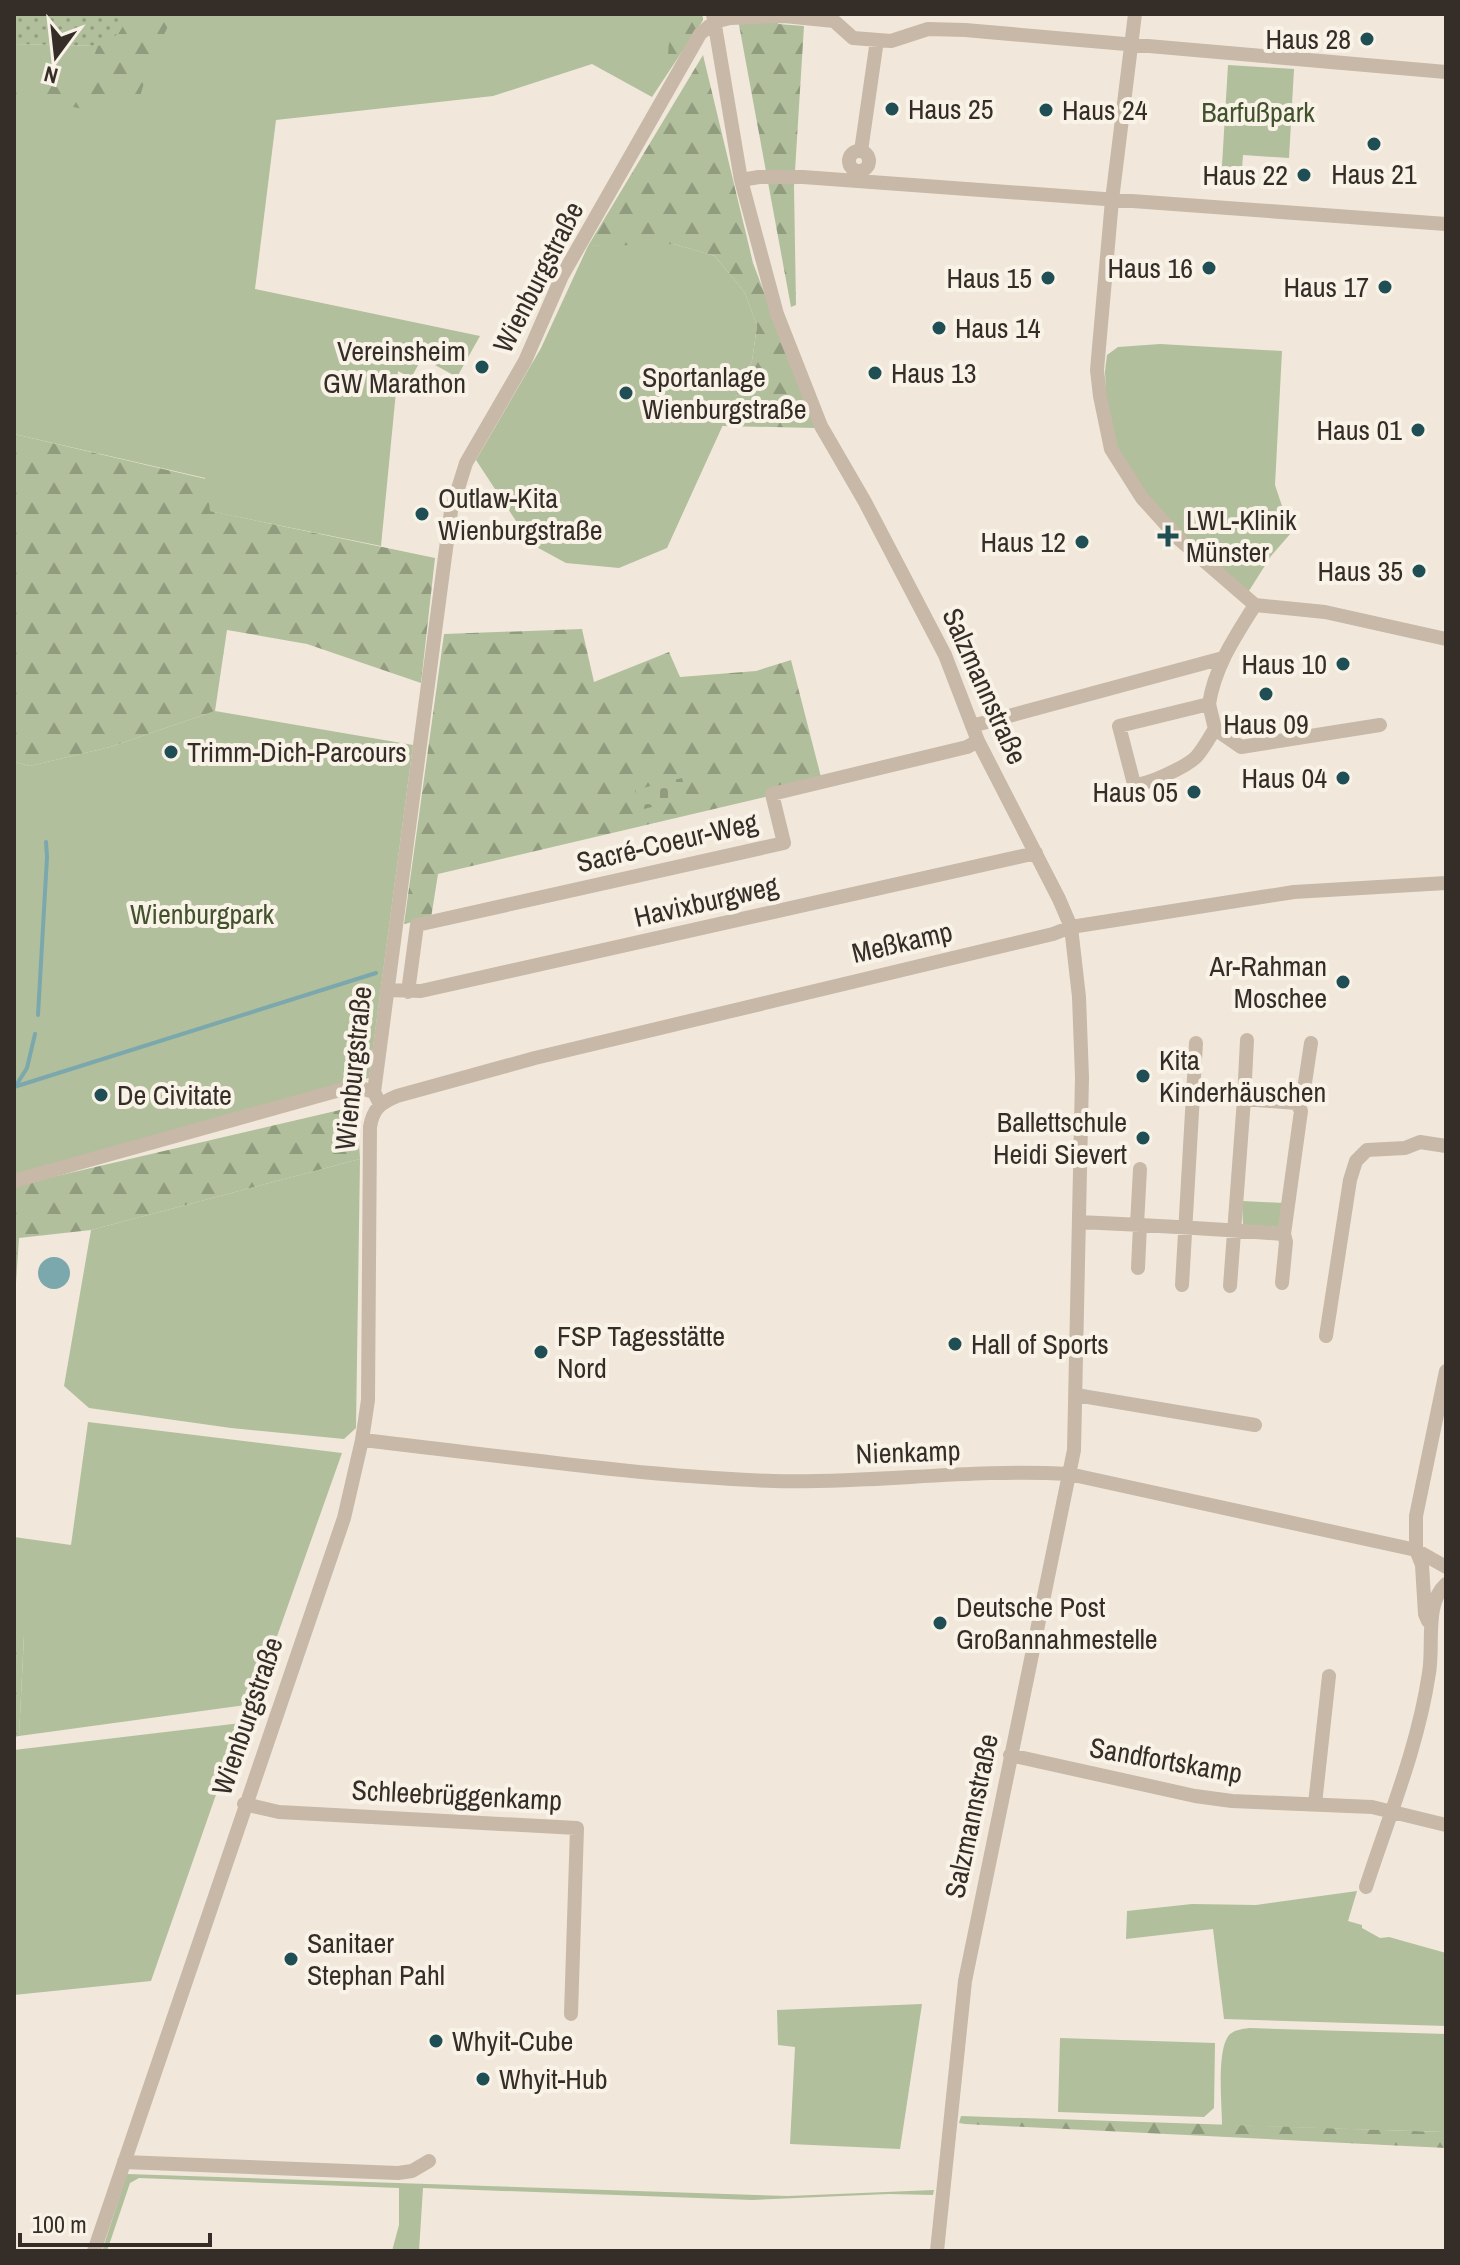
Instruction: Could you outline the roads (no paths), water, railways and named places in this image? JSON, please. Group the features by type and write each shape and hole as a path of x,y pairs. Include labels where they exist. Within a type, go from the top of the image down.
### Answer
{"street":[{"path":"1135,14 1112,200 1097,370 1111,449 1142,498 1180,540 1255,605 1325,612 1446,639"},
{"path":"714,18 784,16 834,21 853,38 877,40 891,41 928,29 965,30 1446,72"},
{"name":"Salzmannstraße","path":"714,18 741,180 777,314 821,426 865,502 945,655 978,741 1071,927 1082,1056 1074,1450 962,2002 937,2251"},
{"name":"Wienburgstraße","path":"94,2251 344,1518 362,1440 369,1373 370,1127 377,1098 386,990 451,511 457,486 466,463 532,347 562,276 700,34 714,18"},
{"path":"858,176 869,163 869,156 861,151 877,40"},
{"path":"741,180 858,176 1112,200 1446,224"},
{"path":"1255,605 1213,681 1209,704 1215,729 1241,747 1380,725"},
{"path":"972,726 1223,658"},
{"path":"1209,704 1119,726 1132,781 1143,785 1191,761 1215,729"},
{"name":"Sacré-Coeur-Weg","path":"408,992 417,925 784,843 772,794 967,747 978,741"},
{"name":"Havixburgweg","path":"386,990 408,992 1036,853"},
{"name":"Meßkamp","path":"377,1098 397,1096 535,1058 1053,934 1071,927 1294,892 1446,883"},
{"path":"1230,1286 1247,1040"},
{"path":"1182,1285 1196,1043"},
{"path":"1297,1103 1303,1096 1311,1043"},
{"path":"14,1181 354,1086 377,1098"},
{"path":"1194,1096 1297,1103"},
{"path":"1282,1283 1284,1234 1301,1111 1297,1103"},
{"path":"1326,1336 1350,1180 1356,1161 1367,1150 1405,1148 1420,1142 1446,1146"},
{"path":"1138,1268 1140,1169"},
{"path":"1079,1222 1284,1234"},
{"path":"1431,1628 1425,1614 1422,1565 1416,1550 1416,1516 1446,1371"},
{"path":"1076,1395 1255,1425"},
{"name":"Nienkamp","path":"362,1440 671,1474 759,1480 876,1481 1035,1472 1069,1474 1416,1550 1446,1567"},
{"path":"1366,1887 1413,1750 1429,1673 1435,1599 1446,1584"},
{"path":"1315,1804 1329,1676"},
{"name":"Sandfortskamp","path":"1010,1755 1195,1796 1372,1807 1446,1825"},
{"name":"Schleebrüggenkamp","path":"244,1804 279,1812 577,1828 571,2014"},
{"path":"124,2162 398,2173 412,2171 429,2161"}],"water":[{"path":"54,1257 65,1262 70,1273 65,1284 54,1289 43,1284 38,1273 43,1262"}],"waterway":[{"path":"38,1015 46,842"},
{"path":"14,1087 376,973"},
{"path":"15,1087 27,1068 35,1034"}],"place":[{"name":"Haus 28","path":"1367,39"},
{"name":"Haus 25","path":"892,109"},
{"name":"Haus 24","path":"1046,110"},
{"name":"Haus 21","path":"1374,144"},
{"name":"Haus 22","path":"1304,175"},
{"name":"Haus 16","path":"1209,268"},
{"name":"Haus 15","path":"1048,278"},
{"name":"Haus 17","path":"1385,287"},
{"name":"Haus 14","path":"939,328"},
{"name":"Vereinsheim GW Marathon","path":"482,367"},
{"name":"Haus 13","path":"875,373"},
{"name":"Sportanlage Wienburgstraße","path":"626,393"},
{"name":"Haus 01","path":"1418,430"},
{"name":"Outlaw-Kita Wienburgstraße","path":"422,514"},
{"name":"LWL-Klinik Münster","path":"1168,536"},
{"name":"Haus 12","path":"1082,542"},
{"name":"Haus 35","path":"1419,571"},
{"name":"Haus 10","path":"1343,664"},
{"name":"Haus 09","path":"1266,694"},
{"name":"Trimm-Dich-Parcours","path":"171,752"},
{"name":"Haus 04","path":"1343,778"},
{"name":"Haus 05","path":"1194,792"},
{"name":"Ar-Rahman Moschee","path":"1343,982"},
{"name":"Kita Kinderhäuschen","path":"1143,1076"},
{"name":"De Civitate","path":"101,1095"},
{"name":"Ballettschule Heidi Sievert","path":"1143,1138"},
{"name":"Hall of Sports","path":"955,1344"},
{"name":"FSP Tagesstätte Nord","path":"541,1352"},
{"name":"Deutsche Post Großannahmestelle","path":"940,1623"},
{"name":"Sanitaer Stephan Pahl","path":"291,1959"},
{"name":"Whyit-Cube","path":"436,2041"},
{"name":"Whyit-Hub","path":"483,2079"}],"park label":[{"name":"Barfußpark","path":"1258,112"},
{"name":"Wienburgpark","path":"202,914"}]}
